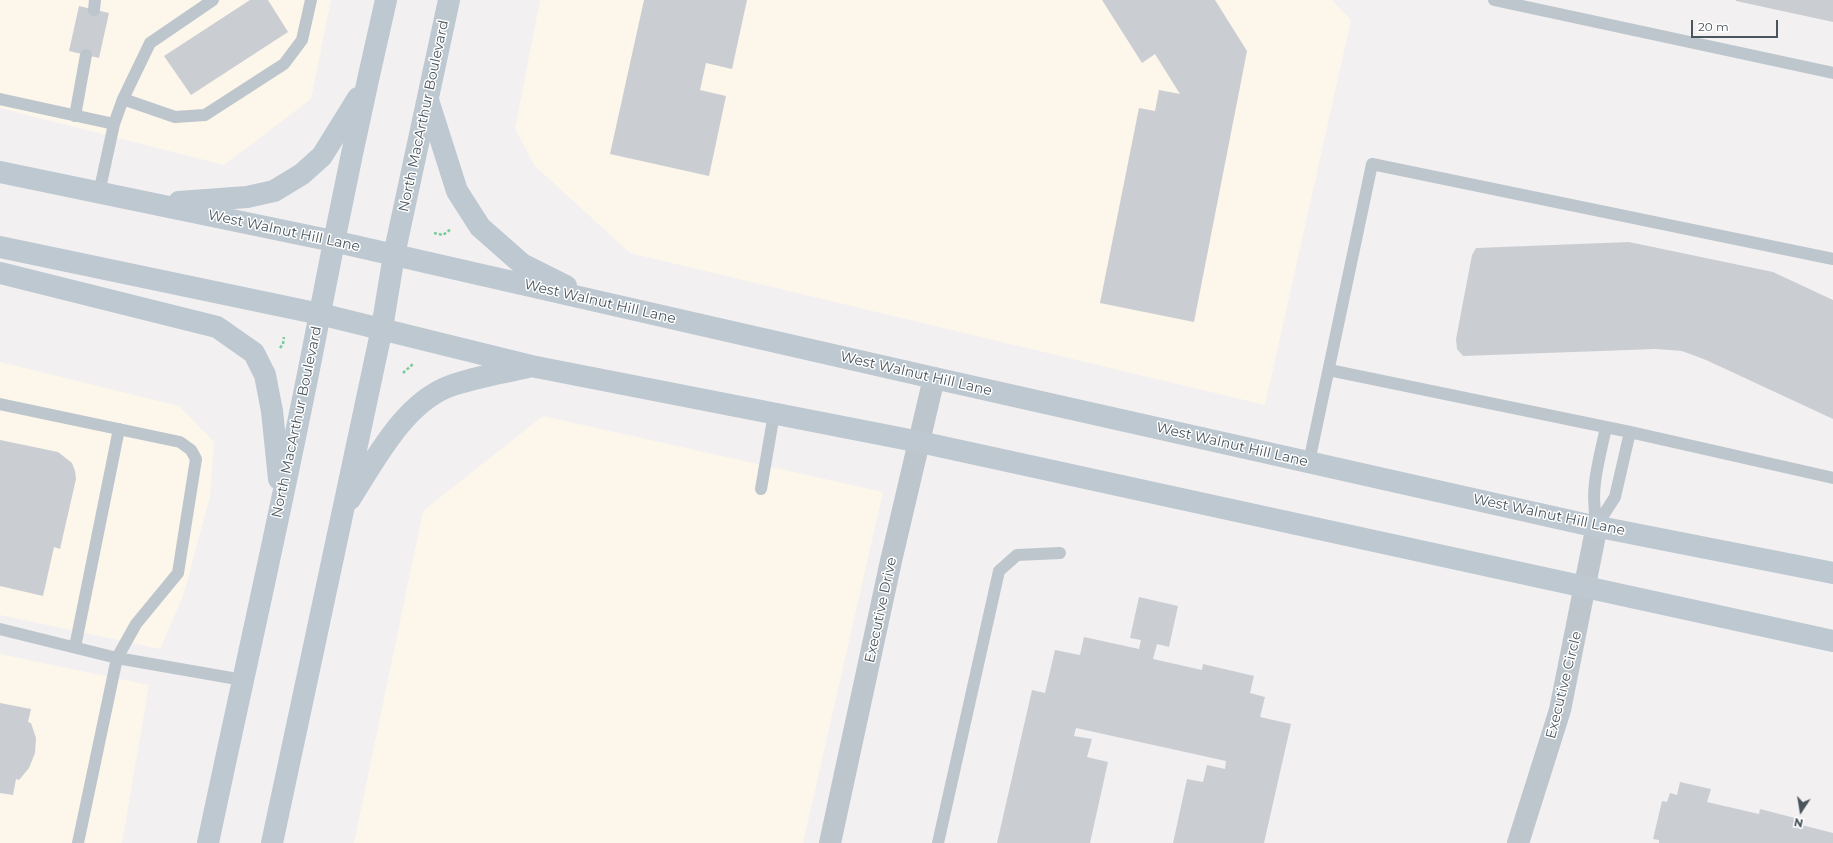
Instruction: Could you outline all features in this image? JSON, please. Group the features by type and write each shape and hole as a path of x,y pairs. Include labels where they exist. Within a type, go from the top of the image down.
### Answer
{"main road":[{"name":"North MacArthur Boulevard","path":"208,843 320,314 333,241 366,85 386,0"},
{"name":"North MacArthur Boulevard","path":"272,843 382,328 394,255 449,0"},
{"path":"152,204 247,197 274,191 302,174 322,156 366,85"},
{"path":"428,98 457,191 480,227 522,264 595,302"},
{"name":"West Walnut Hill Lane","path":"0,172 333,241 595,302 1584,524 1597,525 1833,573"},
{"path":"0,247 320,314 382,328 531,366 920,442 1833,641"},
{"path":"0,273 217,327 254,353 265,375 272,411 281,499"},
{"path":"344,508 390,438 417,405 449,386 531,366"}],"street":[{"name":"Executive Drive","path":"830,843 891,561 934,378"},
{"name":"Executive Circle","path":"1518,843 1560,710 1597,525"}],"lane":[{"path":"99,192 114,124 123,99 150,43 213,0"},
{"path":"123,99 175,117 204,115 284,64 302,40 311,0"},
{"path":"1494,0 1833,73"},
{"path":"75,116 86,55"},
{"path":"0,99 114,124"},
{"path":"1309,462 1372,164 1833,259"},
{"path":"1329,370 1630,432 1833,478"},
{"path":"0,404 180,442 191,450 196,459 178,573 136,624 117,658 78,843"},
{"path":"761,489 774,414"},
{"path":"1597,525 1594,511 1593,492 1606,427"},
{"path":"75,647 119,429"},
{"path":"1597,525 1615,497 1630,432"},
{"path":"938,843 999,571 1017,555 1060,553"},
{"path":"0,629 117,658 243,680"}],"path":[{"path":"403,374 413,363"}],"shaded area":[{"path":"0,0 331,0 311,99 224,165 0,108"},
{"path":"540,0 1332,0 1351,20 1265,405 630,253 535,166 515,129"},
{"path":"0,362 179,406 214,442 210,497 183,596 160,649 0,615"},
{"path":"543,416 883,492 803,843 354,843 423,511"},
{"path":"0,654 149,685 122,843 0,843"}],"building":[{"path":"250,0 268,0 288,32 191,95 164,56"},
{"path":"644,0 747,0 732,69 706,63 700,90 726,96 709,176 610,154"},
{"path":"1102,0 1215,0 1247,51 1194,322 1100,303 1139,108 1155,111 1159,90 1180,94 1155,54 1142,63"},
{"path":"1833,0 1833,22 1736,1"},
{"path":"79,6 109,13 99,58 69,51"},
{"path":"1629,242 1773,272 1833,300 1833,419 1706,360 1682,351 1656,349 1463,356 1457,349 1456,339 1472,255 1476,248"},
{"path":"0,440 58,452 72,463 75,471 76,479 60,549 54,547 43,596 0,586"},
{"path":"1139,597 1178,606 1169,647 1157,644 1153,659 1202,670 1203,664 1254,676 1250,693 1265,697 1260,717 1291,724 1264,843 1173,843 1187,779 1203,782 1207,765 1225,769 1226,761 1076,728 1074,736 1092,739 1087,757 1108,762 1090,843 997,843 1032,690 1045,693 1055,650 1080,655 1084,637 1139,649 1141,640 1130,638"},
{"path":"0,703 31,709 28,722 31,723 36,738 35,753 29,768 19,780 16,779 13,795 0,793"},
{"path":"1680,782 1711,789 1707,802 1759,814 1760,809 1795,818 1794,823 1833,833 1833,843 1659,843 1659,840 1653,839 1662,801 1667,802 1670,793 1677,795"}]}
